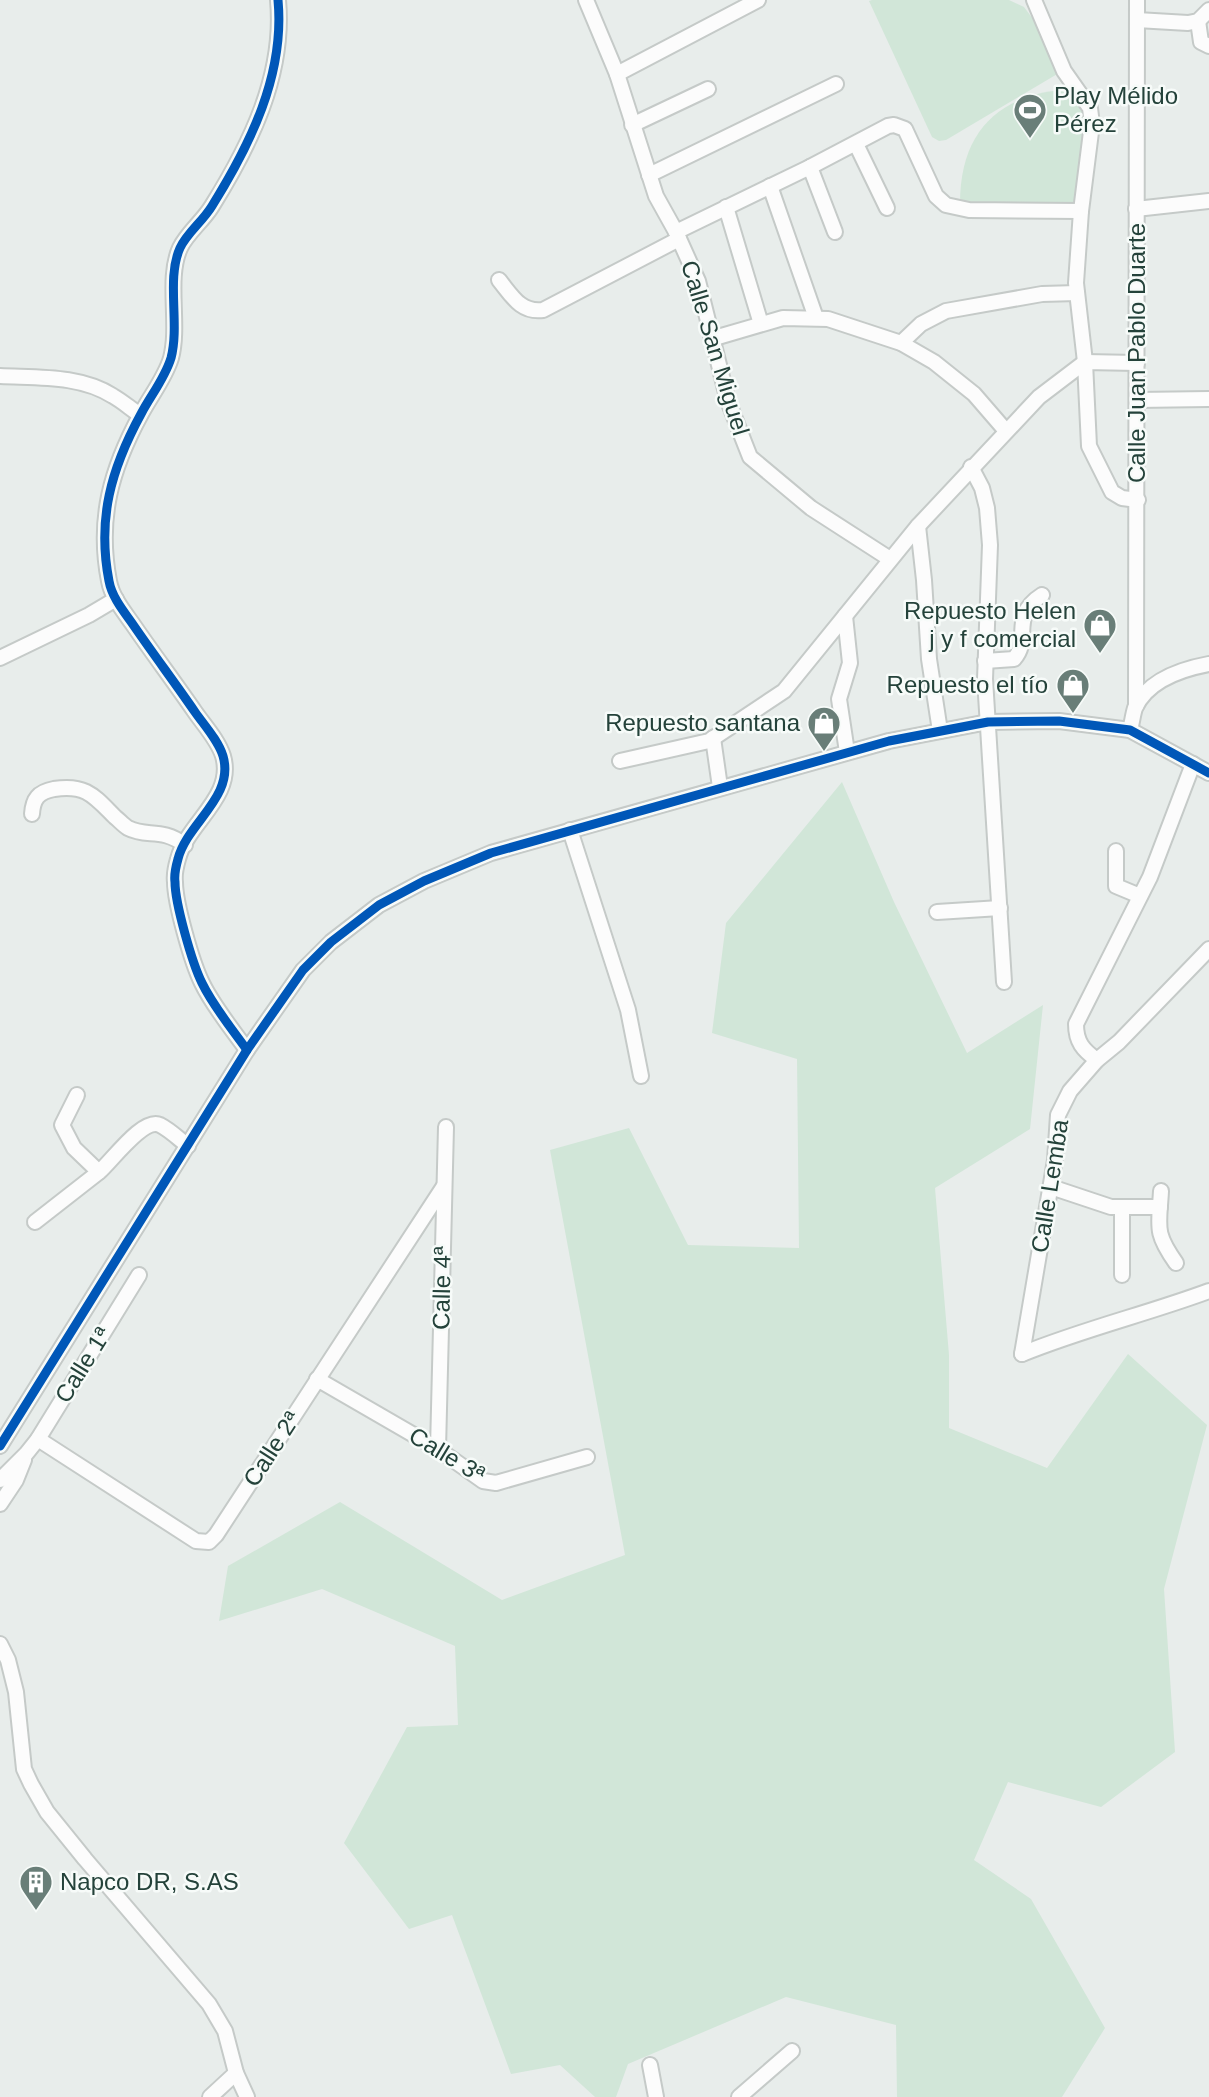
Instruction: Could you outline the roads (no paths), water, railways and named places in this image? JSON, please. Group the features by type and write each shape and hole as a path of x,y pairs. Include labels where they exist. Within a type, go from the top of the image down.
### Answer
{"street":[{"path":"247,1050 202,984 193,959 174,881 178,856 201,817 218,796 223,779 223,756 109,585 104,548 104,515 114,474 140,415 163,377 172,356 175,268 180,247 210,210 249,144 272,76 280,24 278,0"},
{"name":"Calle San Miguel","path":"586,0 617,74 656,196 698,281 728,401 750,457 811,508 890,559"},
{"path":"617,74 758,0"},
{"path":"1034,0 1065,71 1090,108 1092,124 1081,211 1077,293 1085,362 1089,446 1112,492 1122,498 1138,500"},
{"name":"Calle Juan Pablo Duarte","path":"1130,730 1136,706 1138,500 1136,0"},
{"path":"1137,20 1188,23 1198,21 1209,10"},
{"path":"1198,21 1201,42 1209,46"},
{"path":"649,176 836,84"},
{"path":"632,125 708,89"},
{"path":"499,280 519,305 527,310 543,310 726,207 856,144 888,125 905,129 936,196 946,205 969,210 1081,211"},
{"path":"856,144 887,208"},
{"path":"810,167 835,232"},
{"path":"770,186 816,318"},
{"path":"1136,209 1209,201"},
{"path":"726,207 761,324"},
{"path":"901,343 921,324 946,311 1042,294 1077,293"},
{"path":"711,339 783,318 828,318 901,343 934,362 974,394 1006,431"},
{"path":"620,761 709,741 783,691 918,526 1039,397 1085,362 1137,363"},
{"path":"0,376 67,380 95,386 140,415"},
{"path":"1137,400 1209,399"},
{"path":"971,467 982,488 987,508 990,545 985,661 1004,982"},
{"path":"918,526 929,659 940,731"},
{"path":"985,661 1014,659 1021,651 1023,617 1029,603 1042,595"},
{"path":"0,657 89,615 116,599"},
{"path":"845,616 850,663 839,699 847,752"},
{"path":"1136,706 1148,691 1166,677 1209,664"},
{"path":"0,1446 247,1050 303,970 331,942 379,905 460,864 491,853 847,752 988,722 1059,721 1130,730 1209,773"},
{"path":"713,738 720,787"},
{"path":"1097,1060 1084,1050 1076,1036 1076,1024 1150,877 1193,764"},
{"path":"32,814 33,800 43,792 57,789 85,790 94,795 128,828 173,836 185,845"},
{"path":"570,830 624,998 641,1076"},
{"path":"1115,851 1116,886 1140,896"},
{"path":"937,912 1000,908"},
{"name":"Calle Lemba","path":"1209,949 1119,1042 1097,1060 1070,1091 1058,1115 1051,1187 1022,1354 1055,1340 1153,1312 1209,1291"},
{"path":"77,1095 62,1125 74,1148 99,1171"},
{"path":"35,1222 99,1171 143,1127 160,1125 188,1146"},
{"name":"Calle 4ª","path":"438,1449 446,1127"},
{"name":"Calle 2ª","path":"38,1439 197,1541 209,1542 444,1186"},
{"path":"1051,1187 1111,1207 1160,1207"},
{"path":"1161,1191 1159,1234 1176,1263"},
{"path":"1122,1208 1122,1275"},
{"name":"Calle 1ª","path":"0,1480 38,1439 139,1275"},
{"name":"Calle 3ª","path":"317,1379 438,1449 483,1480 496,1483 587,1457"},
{"name":"Calle 1ª","path":"0,1504 16,1480 26,1454"},
{"path":"0,1644 8,1660 16,1692 24,1769 31,1784 47,1812 85,1859 209,2004 225,2031 236,2073 247,2097"},
{"path":"739,2097 792,2051"},
{"path":"650,2065 656,2097"},
{"path":"210,2097 236,2073"}],"place":[{"name":"Play Mélido Pérez","path":"1030,140"},
{"name":"Repuesto Helen j y f comercial","path":"1100,655"},
{"name":"Repuesto el tío","path":"1073,715"},
{"name":"Repuesto santana","path":"824,753"},
{"name":"Napco DR, S.AS","path":"36,1912"}]}
